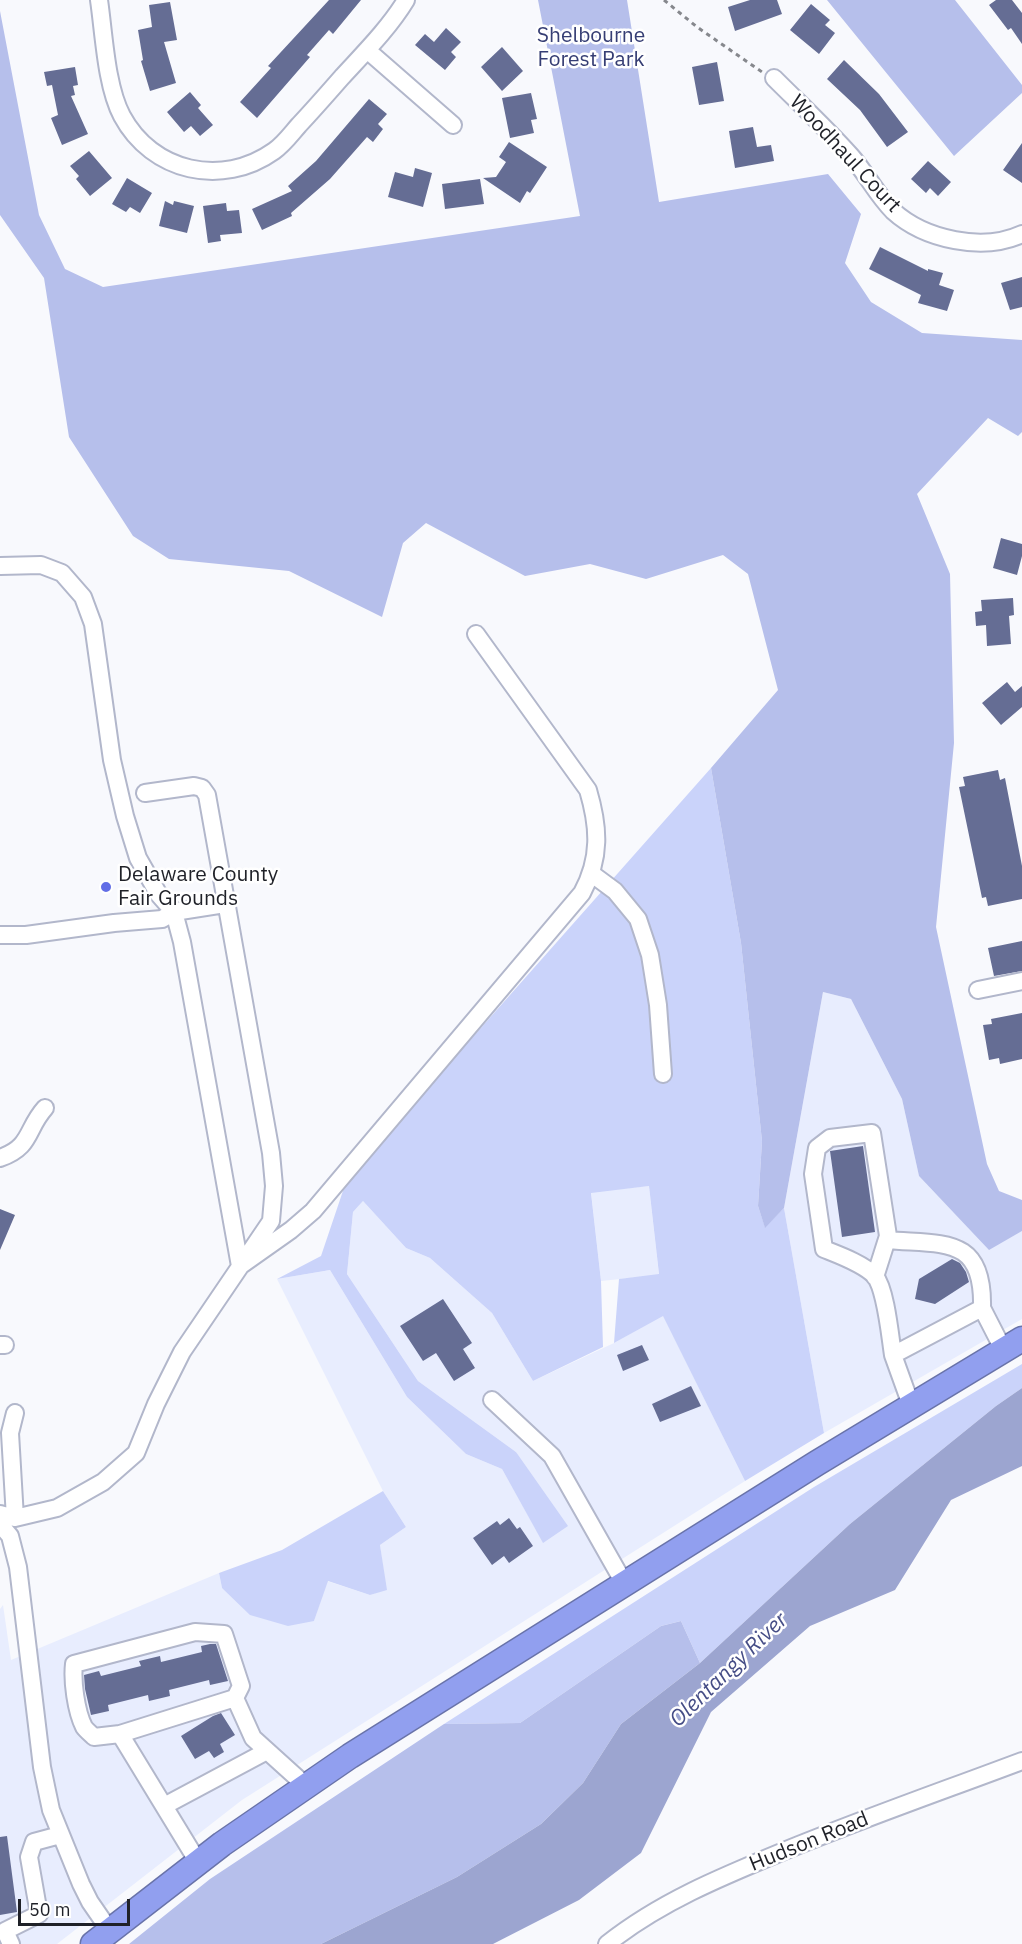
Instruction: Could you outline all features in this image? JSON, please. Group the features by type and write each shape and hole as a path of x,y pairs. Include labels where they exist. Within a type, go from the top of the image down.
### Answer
{"highway":[{"path":"101,1937 198,1862 305,1785 624,1583 1012,1344"}],"street":[{"path":"99,0 111,82 121,115 144,146 163,159 181,167 203,172 223,172 242,167 274,150 367,50 406,0"},
{"path":"367,50 453,125"},
{"name":"Woodhaul Court","path":"774,78 828,130 893,210 910,223 928,232 975,243 997,242 1022,234"},
{"path":"0,566 41,566 62,573 83,597 93,624 112,760 124,816 138,858 159,895 174,912 182,942 240,1266"},
{"path":"240,1266 291,1230 313,1211 582,893 592,874 596,827 588,790 476,634"},
{"path":"5,1519 57,1508 103,1482 136,1453 156,1404 182,1352 271,1221 274,1186 271,1153 207,795 202,788 194,786 145,793"},
{"path":"592,874 615,891 638,919 650,955 658,1005 663,1074"},
{"path":"0,935 162,919 174,912 225,904"},
{"path":"978,990 1022,981"},
{"path":"0,1158 14,1154 29,1136 36,1118 45,1108"},
{"path":"875,1276 888,1236 872,1132 830,1138 817,1148 813,1174 824,1249 856,1263 875,1276 886,1305 893,1355 911,1405"},
{"path":"886,1240 958,1247 974,1263 980,1275 983,1286 982,1308 1012,1344"},
{"path":"893,1355 982,1308"},
{"path":"492,1400 552,1456 624,1583"},
{"path":"15,1413 10,1433 5,1519 18,1567 42,1767 51,1810 90,1902 101,1937"},
{"path":"195,1632 224,1634 242,1686 235,1698 120,1734 94,1737 84,1727 77,1703 73,1676 74,1664 195,1632"},
{"path":"235,1698 253,1738 305,1785"},
{"path":"120,1734 198,1862"},
{"path":"164,1806 267,1751"},
{"name":"Hudson Road","path":"607,1944 632,1925 687,1893 814,1839 1022,1761"},
{"path":"11,1944 5,1931 39,1914 28,1857 34,1842 60,1835"}],"path":[{"path":"664,0 697,27 751,65"}],"shaded area":[{"path":"711,768 741,943 762,1141 758,1206 765,1227 784,1208 824,1433 745,1481 663,1316 614,1343 619,1279 659,1274 649,1186 591,1193 601,1281 603,1347 533,1381 492,1313 430,1258 406,1248 363,1201 353,1212 347,1274 418,1381 516,1452 568,1526 543,1543 502,1469 466,1454 407,1397 330,1270 277,1279 321,1256 347,1179"},
{"path":"823,992 851,999 902,1099 919,1176 989,1249 1022,1231 1022,1319 824,1433 784,1208"},
{"path":"649,1186 659,1275 601,1281 591,1192"},
{"path":"363,1201 406,1248 430,1258 492,1313 533,1381 614,1343 663,1315 745,1481 242,1800 57,1944 0,1944 0,1609 3,1605 11,1660 219,1573 222,1588 314,1621 327,1581 370,1595 386,1589 380,1545 406,1527 383,1491 277,1279 330,1270 407,1397 466,1454 502,1469 543,1542 516,1452 418,1381 347,1274 353,1212"},
{"path":"1022,1364 1022,1388 996,1406 850,1524 700,1663 681,1621 661,1626 520,1723 444,1724 814,1487"},
{"path":"383,1491 406,1527 380,1545 387,1590 370,1595 328,1581 314,1621 288,1626 250,1615 222,1588 219,1573 282,1550"}],"green space":[{"name":"Shelbourne Forest Park","path":"538,0 627,0 659,202 828,174 861,214 845,263 871,302 922,333 1022,340 1022,432 1018,436 988,418 917,494 950,574 954,743 936,927 987,1164 999,1191 1022,1200 1022,1231 989,1250 919,1176 902,1099 851,999 823,992 784,1208 765,1228 758,1206 762,1141 741,943 711,768 778,690 748,574 723,555 646,579 590,564 525,576 426,523 403,543 382,617 289,571 169,559 133,536 69,437 44,278 0,215 0,11 39,215 65,269 103,287 580,216"},
{"path":"827,0 955,0 1022,85 1022,93 954,156"},
{"path":"681,1621 700,1663 621,1724 583,1783 541,1824 457,1877 321,1944 129,1944 210,1879 444,1724 520,1723 661,1626"}],"water":[{"name":"Olentangy River","path":"1022,1388 1022,1466 951,1500 895,1590 810,1626 711,1712 641,1853 579,1900 493,1944 321,1944 457,1877 541,1824 583,1783 621,1724 700,1663 850,1524 996,1406"}],"building":[{"path":"329,0 361,0 333,34 329,30 307,55 310,57 257,118 240,102 271,68 268,66"},
{"path":"750,0 777,0 782,14 735,31 728,7"},
{"path":"996,0 1012,0 1022,13 1022,44 1011,28 1008,30 989,5"},
{"path":"170,2 177,40 164,42 176,83 150,91 141,61 143,60 138,30 152,27 149,5"},
{"path":"811,4 830,20 825,25 835,33 819,54 790,30"},
{"path":"446,28 461,42 451,52 456,57 445,70 415,45 425,34 434,42"},
{"path":"502,47 523,71 502,91 481,67"},
{"path":"844,60 879,94 908,132 887,147 860,110 827,79"},
{"path":"717,62 724,101 699,105 692,67"},
{"path":"75,67 78,85 73,86 75,95 71,96 88,134 62,145 51,118 58,115 52,85 47,86 44,72"},
{"path":"190,92 201,105 198,108 213,125 200,136 191,126 184,132 167,112"},
{"path":"531,93 537,119 531,120 534,133 510,138 502,98"},
{"path":"369,99 387,114 378,124 383,129 373,142 367,137 330,179 291,213 292,216 262,230 252,209 292,191 288,186 316,161"},
{"path":"753,127 757,147 771,145 774,161 735,168 729,131"},
{"path":"509,142 547,167 530,193 527,191 520,203 483,178 496,177 506,162 499,157"},
{"path":"1022,143 1022,183 1003,170"},
{"path":"89,151 112,178 90,196 76,179 79,176 70,166"},
{"path":"928,161 951,182 938,196 930,188 926,193 911,179"},
{"path":"415,168 432,173 423,207 388,197 395,172 413,177"},
{"path":"127,178 152,193 140,213 130,207 126,212 112,204"},
{"path":"480,179 484,204 445,209 442,184"},
{"path":"165,201 173,205 174,201 194,206 187,233 159,226"},
{"path":"226,203 227,211 239,210 242,233 220,235 221,241 208,243 203,206"},
{"path":"880,247 928,271 928,269 943,273 939,285 954,290 947,311 918,303 921,295 869,269"},
{"path":"1022,277 1022,307 1010,310 1001,283"},
{"path":"1001,538 1022,544 1022,556 1017,575 993,568"},
{"path":"1013,598 1014,615 1009,616 1011,644 987,646 986,625 976,626 975,612 982,611 981,600"},
{"path":"1007,682 1015,692 1022,686 1022,707 1001,725 982,703"},
{"path":"998,770 1000,780 1005,778 1022,866 1022,899 988,906 986,897 982,898 959,787 965,786 963,777"},
{"path":"1022,941 1022,971 994,976 988,948"},
{"path":"1022,1013 1022,1059 1000,1064 999,1058 989,1060 983,1025 992,1024 991,1019"},
{"path":"863,1146 875,1232 842,1237 830,1151"},
{"path":"0,1209 15,1215 0,1250"},
{"path":"952,1259 960,1263 969,1282 935,1304 915,1299 919,1279"},
{"path":"443,1299 472,1343 463,1349 475,1368 454,1381 436,1353 423,1361 400,1326"},
{"path":"642,1345 649,1360 623,1371 617,1355"},
{"path":"691,1386 701,1406 660,1422 652,1404"},
{"path":"509,1518 517,1529 520,1527 533,1546 509,1563 504,1556 492,1565 473,1538 497,1521 500,1525"},
{"path":"216,1644 228,1681 210,1685 209,1680 169,1690 170,1696 149,1701 148,1695 108,1705 109,1711 91,1715 84,1675 99,1671 101,1676 141,1666 139,1661 160,1656 161,1662 202,1652 201,1646"},
{"path":"221,1713 235,1735 220,1744 224,1752 214,1758 209,1751 195,1759 181,1736"},
{"path":"7,1836 17,1912 0,1915 0,1837"}],"place":[{"name":"Delaware County Fair Grounds","path":"106,887"}]}
